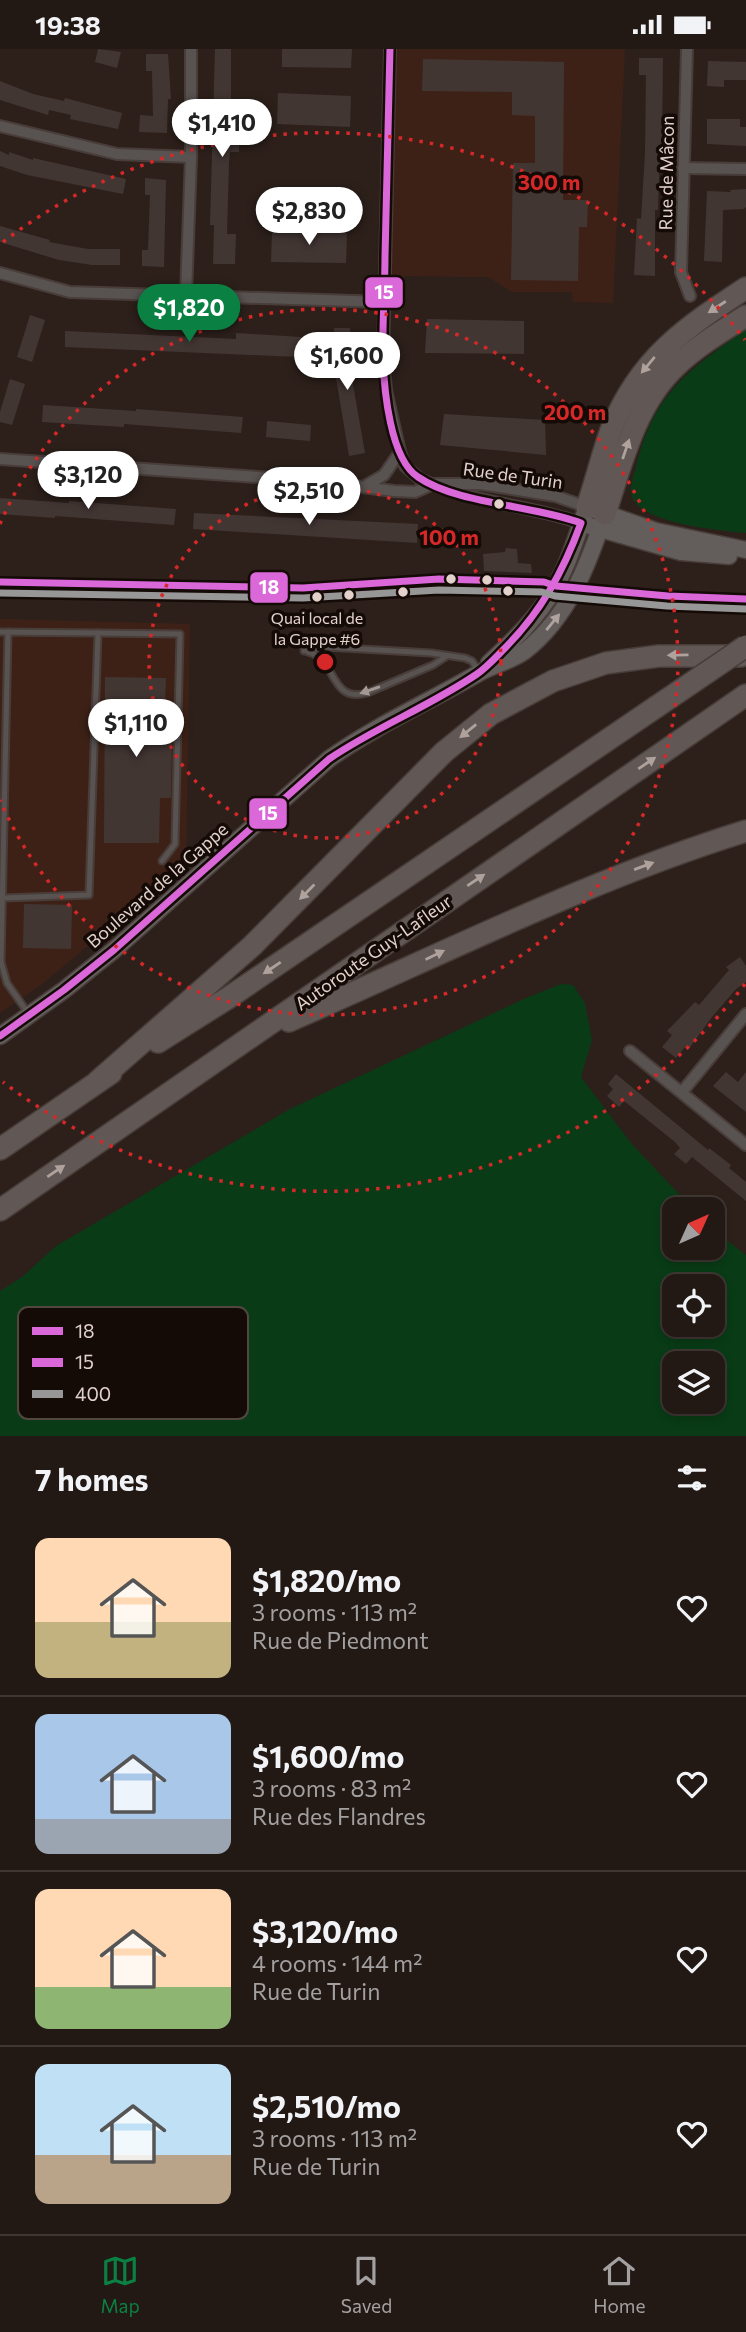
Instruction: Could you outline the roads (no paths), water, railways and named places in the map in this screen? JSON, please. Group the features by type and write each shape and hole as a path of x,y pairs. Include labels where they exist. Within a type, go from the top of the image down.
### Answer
{"highway":[{"path":"593,518 610,433 636,380 657,354 681,332 746,288"},
{"path":"593,518 652,395 686,357 746,316"},
{"path":"0,1149 98,1081 228,998 746,646"},
{"path":"98,1081 236,961 444,752 491,714 552,681 606,663 659,656 746,656"},
{"name":"Autoroute Guy-Lafleur","path":"0,1210 740,698"},
{"path":"252,1037 566,896 655,861 746,831"}],"street":[{"path":"186,296 191,157 191,49"},
{"path":"390,49 384,373 405,466 411,473 433,484"},
{"name":"Rue de Mâcon","path":"687,49 681,272 690,296"},
{"path":"0,126 117,154 191,157"},
{"path":"683,168 746,169"},
{"path":"1,276 70,292 384,302"},
{"path":"365,486 384,475 400,452"},
{"name":"Rue de Turin","path":"0,459 415,492 433,484 481,484 555,496 593,518"},
{"name":"Rue de Turin","path":"433,484 481,501 593,518"},
{"path":"593,518 746,550"},
{"path":"593,518 681,552 746,557"},
{"name":"Boulevard de la Gappe","path":"480,672 514,640 556,586 593,518"},
{"name":"Boulevard de la Gappe","path":"0,1036 30,1016 114,950 321,765 355,742 480,672 523,653 555,620 577,587 593,518"},
{"path":"682,1092 746,1014"},
{"path":"630,1051 746,1145"}],"lane":[{"path":"0,582 289,588 439,579 544,582 556,586 668,596 746,599"},
{"path":"0,632 180,634 175,845 162,861"},
{"path":"8,632 3,706 2,972 30,1016"},
{"path":"3,898 89,895 98,633"},
{"path":"447,656 433,665 356,694 340,688 322,658 304,651 326,647 431,653 469,659 480,672"}],"place":[{"name":"Quai local de la Gappe #6","path":"317,597"}]}
